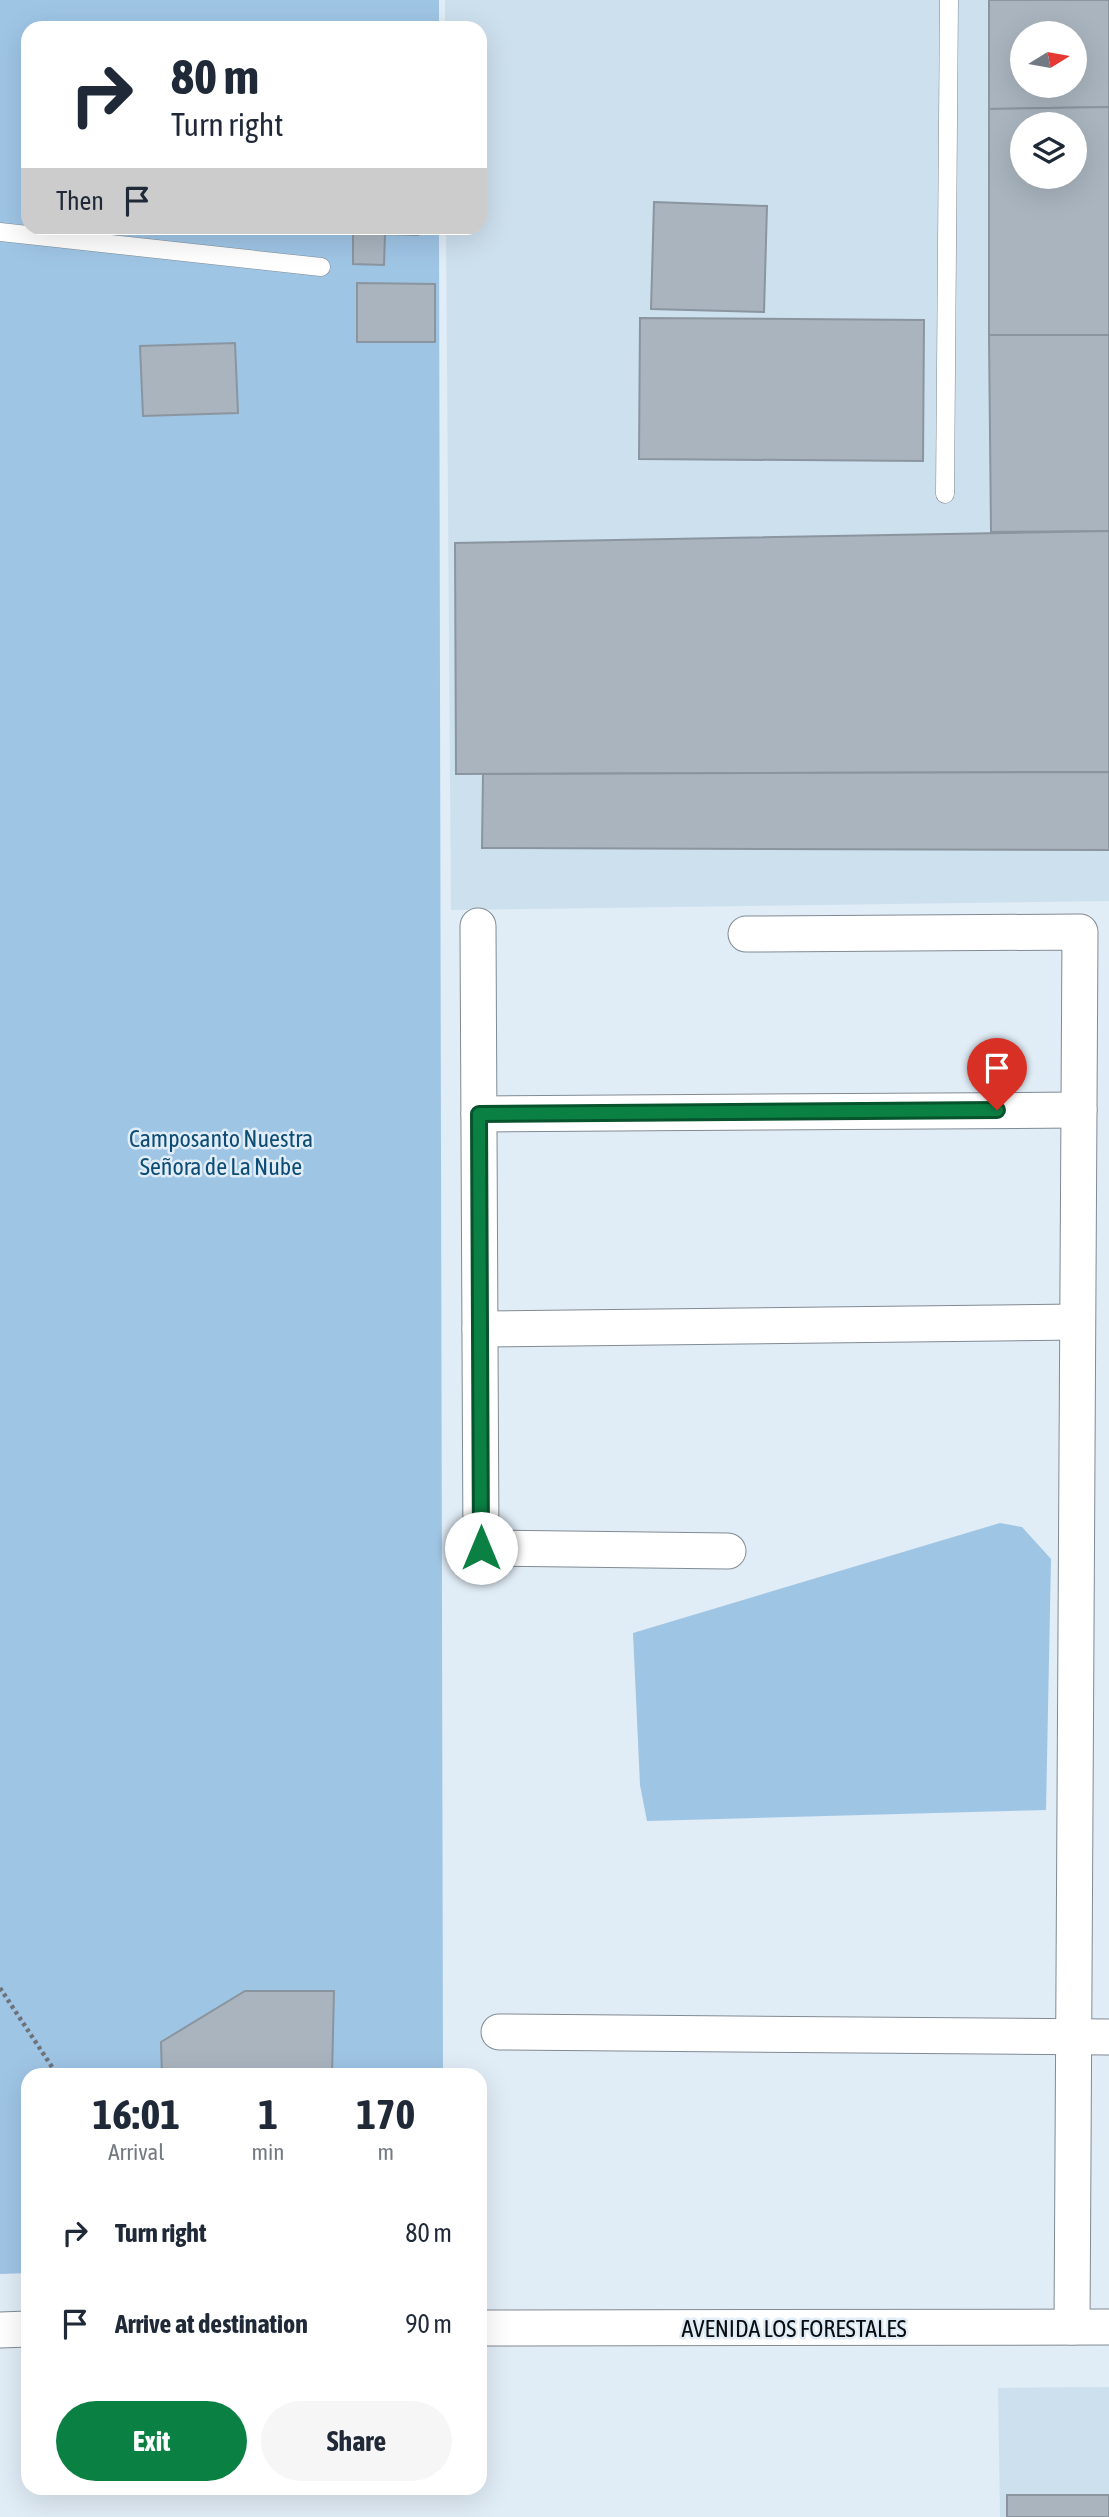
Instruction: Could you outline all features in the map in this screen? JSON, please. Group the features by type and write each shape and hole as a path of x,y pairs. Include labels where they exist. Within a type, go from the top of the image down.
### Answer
{"street":[{"path":"478,926 481,1548 729,1551"},
{"path":"746,934 1080,932 1072,2327"},
{"path":"479,1114 1079,1110"},
{"path":"480,1329 1077,1322"},
{"path":"499,2032 1109,2038"},
{"name":"AVENIDA LOS FORESTALES","path":"487,2328 1109,2327"},
{"path":"0,2330 21,2329"}],"lane":[{"path":"945,494 949,0"},
{"path":"0,232 21,234"},
{"path":"28,235 321,267"}],"path":[{"path":"0,1988 53,2068"}],"shaded area":[{"path":"445,0 1109,0 1109,901 451,910 446,235 487,235 487,21 445,21"},
{"path":"1109,2387 1109,2517 1000,2517 998,2388"}],"green space":[{"name":"Camposanto Nuestra Señora de La Nube","path":"0,0 439,0 439,21 21,21 21,235 439,235 443,2068 21,2068 21,2273 0,2274"},
{"path":"1000,1523 1022,1527 1051,1559 1046,1810 647,1821 640,1785 633,1633"}],"building":[{"path":"989,0 1109,0 1109,107 989,109"},
{"path":"1109,107 1109,335 989,335 989,109"},
{"path":"654,202 767,206 764,312 651,309"},
{"path":"353,235 385,235 384,265 353,264"},
{"path":"357,283 435,284 435,342 357,342"},
{"path":"640,318 924,320 923,461 639,459"},
{"path":"989,335 1109,335 1109,531 991,532"},
{"path":"235,343 238,413 143,416 140,346"},
{"path":"1109,531 1109,772 456,774 455,543"},
{"path":"1109,772 1109,850 482,848 483,774"},
{"path":"245,1991 334,1991 332,2068 162,2068 161,2042"},
{"path":"1007,2495 1109,2495 1109,2517 1007,2517"}],"route":[{"path":"481,1548 479,1114 997,1110"}]}
